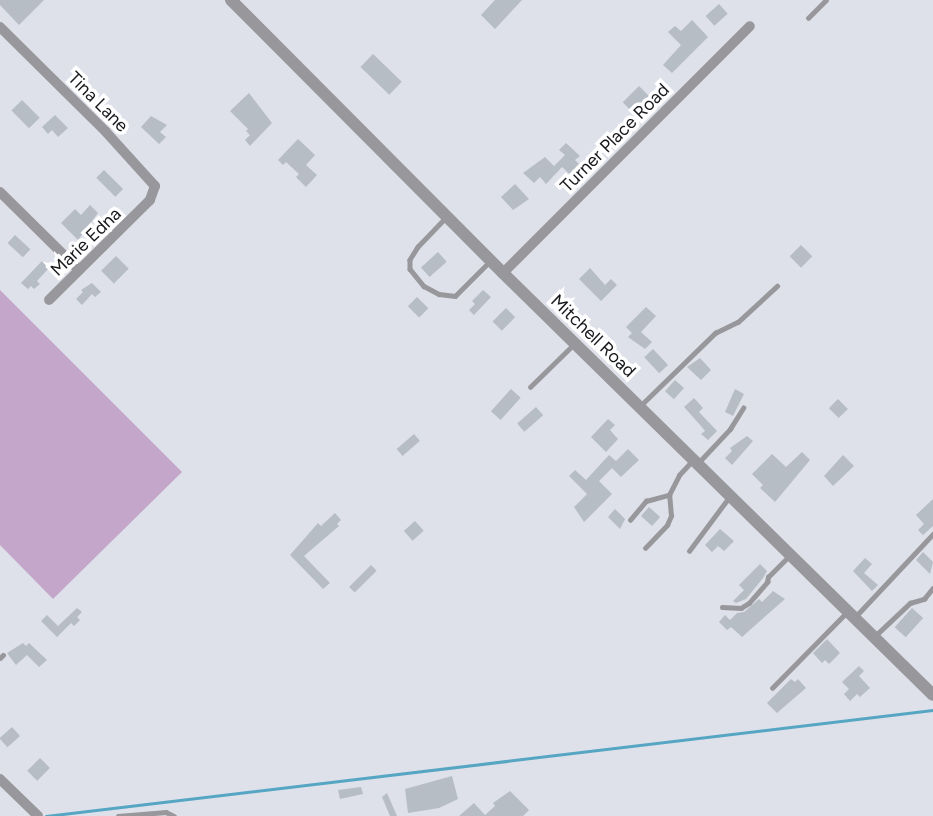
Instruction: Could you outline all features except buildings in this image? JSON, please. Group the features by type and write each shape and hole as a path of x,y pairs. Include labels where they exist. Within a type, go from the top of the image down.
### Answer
{"street":[{"name":"Mitchell Road","path":"231,0 639,407 874,637 931,689"},
{"name":"Turner Place Road","path":"503,273 750,26"},
{"name":"Tina Lane","path":"0,27 152,179 155,186 150,200 144,206"},
{"path":"0,192 79,270"},
{"name":"Marie Edna","path":"49,300 144,206"},
{"path":"0,779 38,816"}],"lane":[{"path":"808,18 826,0"},
{"path":"447,217 418,247 410,260 410,269 424,286 439,295 455,296 491,260"},
{"path":"639,407 715,333 738,322 777,286"},
{"path":"530,387 575,343"},
{"path":"645,548 667,525 670,516 669,495 678,475 730,429 743,408"},
{"path":"630,520 646,501 669,495"},
{"path":"689,551 730,496"},
{"path":"772,688 933,534"},
{"path":"722,607 741,608 749,603 767,582 768,576 791,555"},
{"path":"874,637 910,603 924,598 933,588"},
{"path":"117,816 166,812 174,816"}],"shaded area":[{"path":"0,290 182,472 53,599 0,545"}],"waterway":[{"path":"46,816 933,710"}]}
